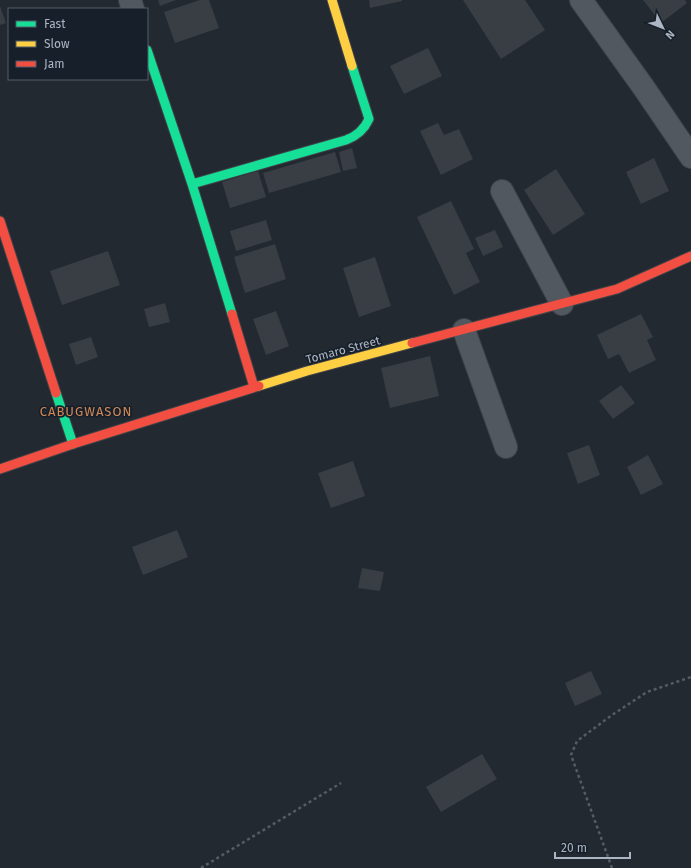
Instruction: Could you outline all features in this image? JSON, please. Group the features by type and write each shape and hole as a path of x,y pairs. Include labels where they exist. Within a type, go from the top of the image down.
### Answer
{"street":[{"path":"192,184 346,140 358,136 366,128 369,119 332,0"},
{"path":"581,0 691,157"},
{"path":"148,53 192,184 254,388"},
{"path":"502,191 562,304"},
{"path":"0,221 73,444"},
{"name":"Tomaro Street","path":"0,469 73,444 306,371 617,289 691,256"},
{"path":"464,330 506,447"}],"path":[{"path":"612,868 571,755 577,741 612,715 647,692 691,677"},
{"path":"201,868 341,783"}],"building":[{"path":"158,0 176,0 160,6"},
{"path":"200,0 209,0 219,28 175,43 164,12"},
{"path":"369,0 402,0 402,1 370,8"},
{"path":"463,0 525,0 545,30 501,59"},
{"path":"643,0 685,0 687,3 661,23"},
{"path":"0,6 6,23 0,25"},
{"path":"428,48 442,76 404,94 390,66"},
{"path":"438,123 444,135 459,129 473,159 441,175 420,131"},
{"path":"352,148 357,168 343,171 339,152"},
{"path":"335,152 341,172 269,193 263,173"},
{"path":"654,158 669,191 641,204 626,172"},
{"path":"556,169 585,214 553,235 524,190"},
{"path":"258,171 266,197 230,208 222,182"},
{"path":"451,201 474,249 466,253 480,282 454,295 417,217"},
{"path":"266,220 272,240 236,251 230,231"},
{"path":"495,230 503,247 483,256 475,238"},
{"path":"275,244 286,279 245,293 234,257"},
{"path":"108,251 120,285 62,305 50,271"},
{"path":"375,257 391,306 359,317 343,268"},
{"path":"165,303 170,322 149,327 144,309"},
{"path":"276,311 289,346 266,355 253,319"},
{"path":"641,314 653,337 647,340 656,360 629,373 619,354 608,359 597,335"},
{"path":"91,337 98,357 76,365 69,344"},
{"path":"430,356 439,396 390,408 381,368"},
{"path":"621,385 635,403 613,419 599,401"},
{"path":"589,445 600,475 578,484 567,453"},
{"path":"648,455 663,484 641,495 627,467"},
{"path":"353,461 365,496 331,508 318,473"},
{"path":"177,530 188,557 143,575 132,547"},
{"path":"362,568 384,572 380,591 358,588"},
{"path":"591,671 602,694 575,706 565,683"},
{"path":"482,754 497,779 441,812 426,787"}],"traffic: fast":[{"path":"148,53 192,184 232,314"},
{"path":"192,184 354,137 365,126 369,119 352,66"},
{"path":"56,393 73,444"}],"traffic: slow":[{"path":"332,0 352,66"},
{"path":"259,386 307,371 412,343"}],"traffic: jam":[{"path":"0,221 56,393"},
{"path":"412,343 617,289 691,256"},
{"path":"232,314 254,387"},
{"path":"0,469 73,444 259,386"}],"district":[{"name":"CABUGWASON","path":"86,411"}]}
